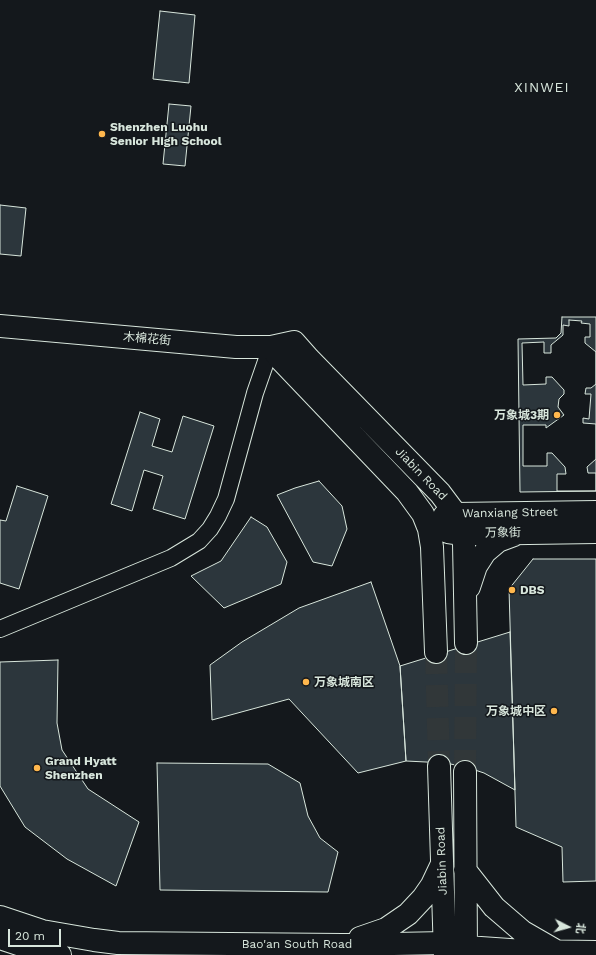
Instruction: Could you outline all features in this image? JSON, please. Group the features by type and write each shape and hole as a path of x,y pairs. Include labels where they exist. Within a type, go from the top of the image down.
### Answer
{"main road":[{"name":"木棉花街","path":"0,326 236,347 271,347 294,342"},
{"name":"Jiabin Road","path":"294,342 440,493 455,514 462,534 464,553 466,643"},
{"name":"Jiabin Road","path":"271,347 279,358 407,492 427,521 433,557 436,652"},
{"name":"Wanxiang Street","path":"427,521 455,514 596,512"},
{"name":"万象街","path":"427,521 451,533 462,534 596,532"},
{"path":"466,614 472,576 482,556 488,548 498,541 508,536 524,533"},
{"name":"Jiabin Road","path":"439,766 445,949"},
{"name":"Jiabin Road","path":"465,772 466,951"},
{"path":"342,945 386,929 408,914 423,898 432,885 440,871 442,861"},
{"path":"465,870 494,907 523,932 557,952"},
{"name":"Bao'an South Road","path":"0,917 42,931 118,943 342,945 466,951 596,952"},
{"path":"0,938 26,947 60,955"}],"street":[{"path":"0,630 171,558 199,541 210,529 226,499 255,393 271,347"}],"building":[{"path":"160,11 195,15 189,83 153,79"},
{"path":"169,104 191,106 185,166 163,164"},
{"path":"0,205 26,208 21,256 0,254"},
{"name":"万象城3期","path":"562,317 596,317 596,491 520,492 518,339 556,338 561,333"},
{"name":"万象城3期","path":"569,320 582,321 581,323 590,324 590,337 585,337 585,343 596,352 596,384 591,388 586,388 585,394 591,394 589,419 583,418 583,423 596,424 596,459 587,467 588,473 596,473 596,491 557,491 557,474 566,474 565,467 552,453 547,453 547,466 523,466 523,425 546,425 546,428 564,415 558,407 559,399 564,394 564,390 552,377 546,377 546,384 523,385 522,343 544,342 544,353 551,353 551,345 563,335 563,325 569,326"},
{"path":"140,412 160,419 152,446 172,452 183,416 214,426 185,519 153,509 163,476 144,470 132,511 111,504"},
{"path":"319,481 342,506 347,529 332,566 313,562 277,495"},
{"path":"17,486 48,496 19,589 0,583 0,520 6,521"},
{"path":"251,517 267,527 287,562 281,584 224,608 191,576 221,561"},
{"name":"万象城中区","path":"533,559 596,559 596,881 563,882 562,847 516,827 509,589"},
{"name":"万象城南区","path":"371,582 400,666 406,761 358,773 289,699 212,720 210,665 242,642 299,608"},
{"path":"510,632 515,790 484,773 469,768 446,763 406,761 400,666"},
{"name":"Grand Hyatt Shenzhen","path":"58,660 57,723 62,750 88,789 139,822 116,886 67,859 25,827 0,786 0,662"},
{"path":"157,763 268,764 300,783 308,816 320,838 338,852 328,892 160,890"}],"tunnel":[{"path":"465,772 466,643"},
{"path":"436,652 439,766"}],"place":[{"name":"Shenzhen Luohu Senior High School","path":"102,134"},
{"name":"万象城3期","path":"557,415"},
{"name":"DBS","path":"512,590"},
{"name":"万象城南区","path":"306,682"},
{"name":"万象城中区","path":"554,711"},
{"name":"Grand Hyatt Shenzhen","path":"37,768"}],"district":[{"name":"XINWEI","path":"542,88"}]}
